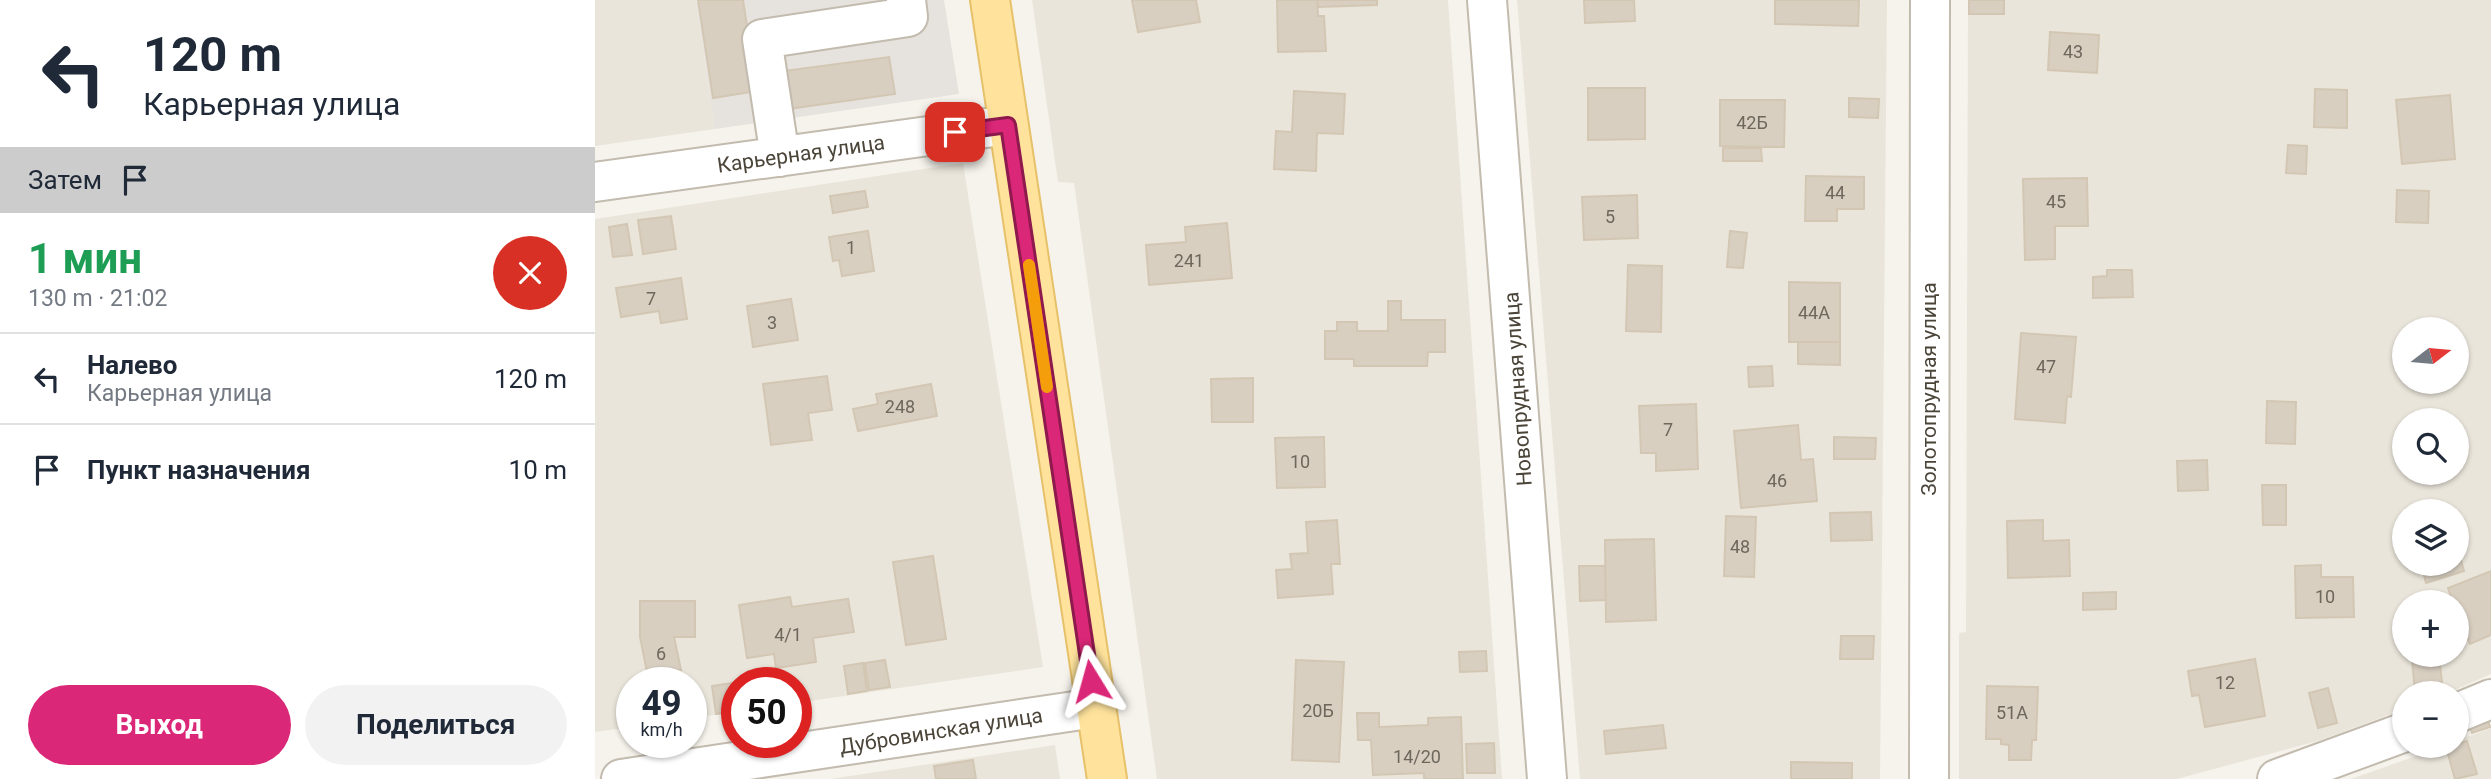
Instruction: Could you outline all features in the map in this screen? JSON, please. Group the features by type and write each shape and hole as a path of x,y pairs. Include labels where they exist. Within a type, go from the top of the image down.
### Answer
{"main road":[{"path":"990,0 1107,779"}],"street":[{"path":"780,157 762,38 908,17 906,0"},
{"name":"Новопрудная улица","path":"1487,0 1547,779"},
{"name":"Золотопрудная улица","path":"1929,779 1930,0"},
{"name":"Карьерная улица","path":"595,183 1008,125"},
{"path":"2469,708 2491,699"},
{"name":"Дубровинская улица","path":"621,779 1095,708"},
{"path":"2277,779 2392,737"}],"shaded area":[{"path":"595,0 696,0 715,129 595,146"},
{"path":"696,0 944,0 959,94 715,129"},
{"path":"1032,0 1448,0 1502,779 1157,779 1074,183 1058,182"},
{"path":"1517,0 1887,0 1880,779 1580,779"},
{"path":"1968,0 2491,0 2491,674 2469,684 2469,681 2392,681 2392,713 2321,740 2177,779 1959,779 1959,633 1966,632"},
{"path":"963,163 1043,667 812,701 812,667 721,667 721,714 707,716 707,667 616,667 616,729 595,732 595,219"},
{"path":"2491,728 2491,779 2351,779 2410,758 2469,758 2469,736"},
{"path":"1055,745 1060,779 830,779"}],"building":[{"path":"698,0 743,0 757,91 713,98"},
{"path":"1132,0 1196,0 1200,22 1138,32"},
{"path":"1277,0 1317,0 1318,16 1324,16 1326,51 1278,52"},
{"path":"1317,0 1377,0 1377,5 1318,7"},
{"path":"1584,0 1634,0 1635,21 1585,23"},
{"path":"1775,0 1859,0 1858,26 1775,24"},
{"path":"1969,0 2004,0 2004,14 1969,14"},
{"path":"2050,32 2099,35 2097,73 2048,70"},
{"path":"889,57 895,94 781,110 776,72"},
{"path":"1588,88 1645,88 1645,139 1588,140"},
{"path":"2315,89 2347,90 2347,128 2314,127"},
{"path":"1294,91 1345,94 1343,134 1317,133 1316,171 1274,169 1276,131 1292,132"},
{"path":"2450,95 2455,159 2402,164 2396,100"},
{"path":"1849,98 1879,99 1878,118 1849,117"},
{"path":"1720,100 1785,100 1784,147 1720,146"},
{"path":"2288,145 2307,146 2306,174 2286,173"},
{"path":"1723,148 1761,148 1762,161 1723,161"},
{"path":"1806,176 1864,177 1864,209 1837,209 1837,221 1805,221"},
{"path":"2087,178 2088,226 2055,226 2055,259 2025,260 2023,179"},
{"path":"2397,190 2429,191 2428,223 2396,222"},
{"path":"865,191 868,207 833,213 830,196"},
{"path":"1637,195 1638,238 1584,240 1582,197"},
{"path":"671,216 676,249 643,254 638,220"},
{"path":"1227,223 1232,278 1149,285 1146,245 1186,242 1185,227"},
{"path":"627,224 632,255 613,257 609,227"},
{"path":"868,231 874,271 842,276 839,260 833,261 829,237"},
{"path":"1730,231 1747,233 1743,268 1727,267"},
{"path":"1628,265 1662,266 1661,332 1626,331"},
{"path":"2107,270 2132,270 2133,297 2093,298 2093,277 2107,276"},
{"path":"681,278 687,319 661,323 659,311 621,317 616,288"},
{"path":"1789,282 1840,283 1840,342 1789,342"},
{"path":"791,299 798,340 753,347 747,306"},
{"path":"1388,301 1401,301 1401,320 1445,320 1445,352 1428,352 1427,366 1354,366 1354,359 1325,359 1325,331 1337,331 1337,322 1357,322 1357,331 1388,331"},
{"path":"2021,333 2076,337 2071,397 2067,396 2065,423 2015,419"},
{"path":"1798,342 1840,342 1840,365 1798,364"},
{"path":"1772,366 1773,386 1749,387 1748,367"},
{"path":"827,376 832,410 808,413 812,440 771,445 763,384"},
{"path":"1253,378 1253,422 1212,422 1211,379"},
{"path":"931,384 937,416 858,431 853,409 878,404 876,394"},
{"path":"2267,401 2296,402 2295,444 2266,443"},
{"path":"1696,404 1698,469 1656,471 1656,453 1641,453 1639,406"},
{"path":"1798,425 1801,460 1813,459 1817,501 1741,508 1734,431"},
{"path":"1324,437 1325,487 1277,488 1275,438"},
{"path":"1834,437 1876,438 1875,459 1834,459"},
{"path":"2207,460 2208,490 2178,491 2177,461"},
{"path":"2262,485 2286,485 2286,525 2263,525"},
{"path":"1871,512 1872,540 1831,541 1830,513"},
{"path":"1726,516 1756,517 1754,577 1724,576"},
{"path":"1337,520 1340,564 1331,564 1333,594 1278,598 1276,570 1292,569 1290,554 1308,553 1306,522"},
{"path":"2043,520 2043,541 2069,540 2070,576 2008,578 2007,521"},
{"path":"1654,539 1656,620 1606,622 1605,540"},
{"path":"933,556 946,639 906,645 893,562"},
{"path":"2321,565 2321,577 2353,577 2354,617 2296,618 2295,566"},
{"path":"1579,566 1605,566 1606,600 1580,601"},
{"path":"2491,571 2491,635 2470,644 2469,590 2448,588"},
{"path":"2424,576 2448,576 2426,583"},
{"path":"2116,592 2116,609 2083,610 2083,593"},
{"path":"790,597 792,607 848,599 854,632 813,638 816,662 776,667 774,654 747,658 739,605"},
{"path":"640,601 695,601 695,637 674,637 680,667 646,667 640,637"},
{"path":"1841,636 1874,636 1873,659 1840,659"},
{"path":"1486,651 1487,671 1460,672 1459,652"},
{"path":"2255,659 2265,716 2205,727 2199,695 2192,696 2188,671"},
{"path":"885,660 890,687 869,690 865,663"},
{"path":"1296,660 1344,662 1339,762 1292,760"},
{"path":"863,663 867,691 848,694 844,666"},
{"path":"2413,667 2440,667 2442,681 2414,681"},
{"path":"721,685 721,713 716,714 712,686"},
{"path":"1987,686 2038,687 2036,740 2032,740 2031,760 2009,760 2009,745 2001,744 2001,739 1986,739"},
{"path":"2328,688 2337,723 2318,728 2309,693"},
{"path":"1357,713 1379,713 1379,727 1428,725 1428,718 1461,717 1463,779 1424,779 1424,773 1373,775 1371,740 1358,740"},
{"path":"2487,717 2490,727 2472,733 2469,724"},
{"path":"1663,725 1666,748 1606,754 1604,731"},
{"path":"1494,743 1495,773 1467,773 1466,744"},
{"path":"2469,748 2477,774 2455,779 2449,758 2469,758"},
{"path":"973,760 976,779 936,779 934,766"},
{"path":"1791,762 1852,763 1852,779 1791,779"}],"slow traffic":[{"path":"1029,265 1047,387"}],"route":[{"path":"955,132 1008,125 1091,681"}]}
